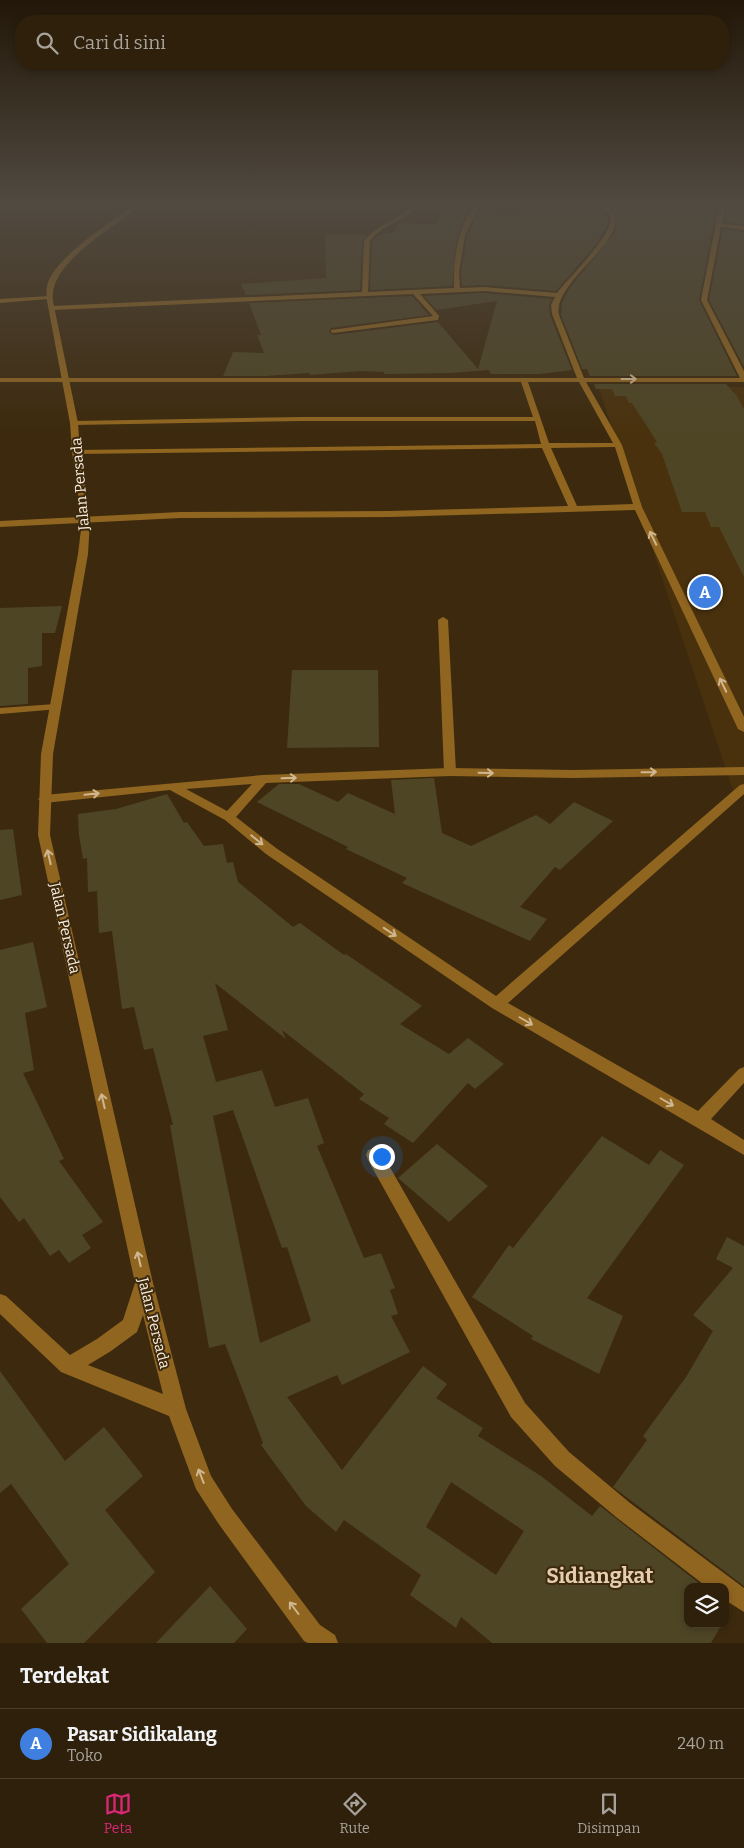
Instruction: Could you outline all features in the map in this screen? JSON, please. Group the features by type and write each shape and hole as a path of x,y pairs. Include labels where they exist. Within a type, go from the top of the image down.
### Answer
{"street":[{"path":"0,301 48,297 53,279"},
{"path":"365,294 366,279"},
{"path":"456,279 457,290"},
{"path":"571,279 554,304 556,315 581,379 618,445 638,507 744,729"},
{"path":"0,380 744,379 704,300 708,279"},
{"path":"52,308 457,290 499,290 559,295"},
{"path":"333,331 436,319 436,316 415,292"},
{"name":"Jalan Persada","path":"48,297 52,308 74,423 76,452 86,522 83,554 47,754 44,835 144,1283 176,1408 203,1482 225,1516 312,1633 327,1643"},
{"path":"523,379 538,419 545,445 573,508"},
{"path":"74,423 313,418 538,419"},
{"path":"76,452 618,445"},
{"path":"0,524 86,522 180,515 390,514 638,507"},
{"path":"443,620 450,772"},
{"path":"0,711 55,707"},
{"path":"44,799 263,779 450,772 573,774 744,771"},
{"path":"229,817 263,779"},
{"path":"172,786 229,817 270,851 497,1004 700,1120 744,1148"},
{"path":"497,1004 744,788"},
{"path":"700,1120 744,1073"},
{"path":"374,1155 518,1410 562,1459 623,1510 720,1583"},
{"path":"68,1366 104,1345 130,1326 144,1283"},
{"path":"0,1302 68,1366 176,1408"},
{"path":"729,1590 744,1601"}],"shaded area":[{"path":"598,386 744,387 744,796 735,796"}],"building":[{"path":"316,279 360,279 360,290 246,295 241,284"},
{"path":"370,279 453,279 452,286 370,290"},
{"path":"461,279 567,279 556,291 484,285 462,286"},
{"path":"577,279 703,279 699,300 737,376 590,376 587,369 582,369 561,315 562,303 569,289"},
{"path":"713,279 744,279 744,367 709,300"},
{"path":"484,293 552,299 549,305 550,315 572,370 540,374 491,374 489,370 451,373 384,374 384,372 361,371 310,375 309,373 223,376 233,352 264,353 257,335 261,335 249,303 412,296 429,315 331,328 329,332 333,335 438,322 478,369 497,301 436,310 424,296"},
{"path":"594,384 726,384 737,396 744,409 744,577 719,527 711,527 705,512 682,512 662,454 654,443 657,442 632,403 629,403 626,396 615,396 612,389 596,389"},
{"path":"62,606 55,633 42,633 42,666 28,668 28,704 0,706 0,608"},
{"path":"292,670 378,670 379,747 287,748"},
{"path":"434,778 442,833 471,846 536,815 550,824 574,802 613,821 560,870 555,867 520,907 547,919 530,941 402,883 407,878 346,849 348,847 257,802 279,784 299,784 338,802 348,793 395,814 391,780"},
{"path":"167,794 184,823 187,822 204,846 223,844 227,863 233,862 238,882 293,927 300,923 344,955 346,954 422,1006 400,1024 449,1054 468,1038 504,1064 475,1089 468,1083 413,1143 384,1124 389,1118 359,1099 364,1094 282,1030 286,1039 215,983 228,1030 203,1036 216,1082 262,1070 275,1107 308,1098 324,1143 317,1146 364,1258 381,1253 395,1288 390,1290 398,1314 391,1316 410,1352 342,1385 337,1375 287,1397 342,1470 423,1366 447,1384 436,1398 483,1428 478,1436 541,1476 592,1516 600,1506 699,1583 684,1583 684,1628 720,1628 711,1643 492,1643 461,1617 456,1628 410,1595 421,1575 344,1520 336,1532 306,1506 261,1445 263,1443 225,1344 209,1348 170,1125 173,1125 153,1048 144,1050 134,1007 122,1009 112,931 99,933 97,891 88,892 87,858 83,859 78,814 116,809","holes":["233,1110 282,1248 287,1247 311,1321 260,1343 213,1116","451,1482 524,1531 496,1575 426,1527"]},
{"path":"13,829 22,895 0,900 0,830"},
{"path":"33,942 47,1007 25,1013 34,1070 23,1073 64,1159 59,1161 103,1222 82,1235 91,1248 69,1263 59,1250 50,1256 24,1218 19,1222 0,1197 0,950"},
{"path":"602,1136 649,1165 660,1150 684,1165 587,1298 623,1316 599,1374 531,1339 533,1336 472,1297 509,1245 513,1248"},
{"path":"437,1144 488,1186 449,1222 398,1178"},
{"path":"727,1237 744,1246 744,1586 613,1487 647,1440 643,1436 686,1377 713,1331 693,1315 733,1268 716,1259"},
{"path":"0,1371 65,1461 104,1427 143,1476 105,1510 155,1572 84,1643 47,1643 21,1609 69,1564 11,1484 0,1493"},
{"path":"210,1586 247,1629 234,1643 156,1643"}],"place":[{"name":"Pasar Sidikalang","path":"705,592"}],"district":[{"name":"Sidiangkat","path":"600,1576"}]}
